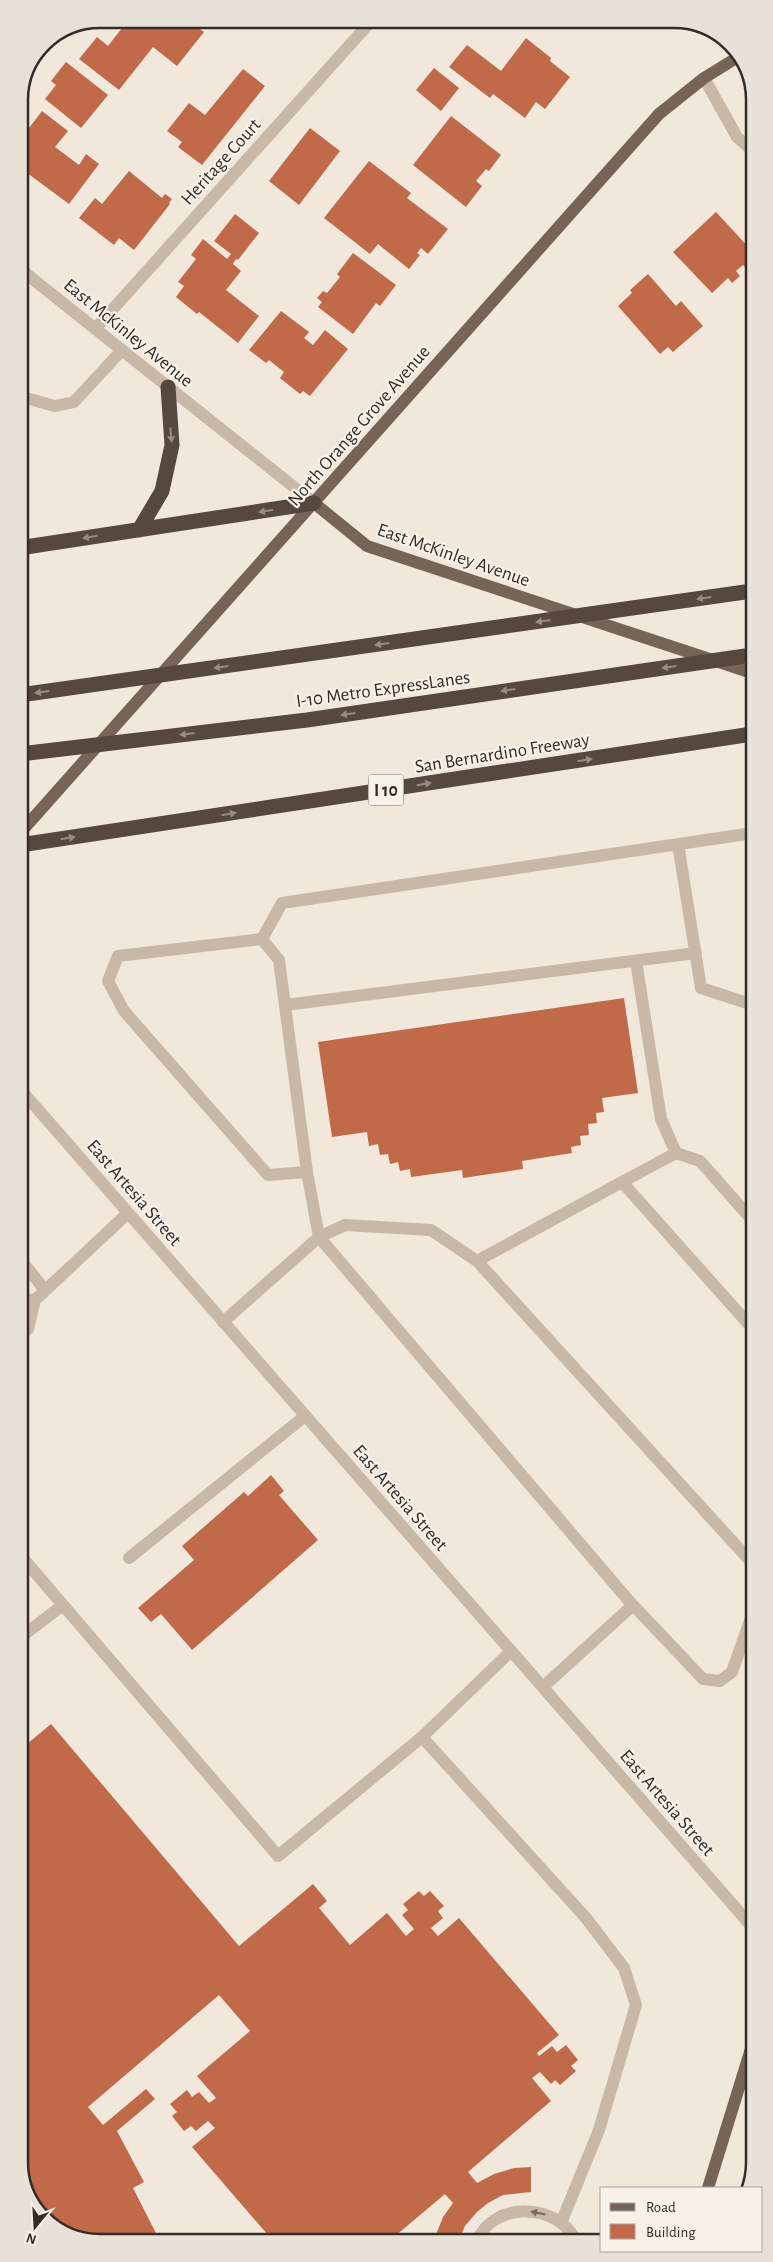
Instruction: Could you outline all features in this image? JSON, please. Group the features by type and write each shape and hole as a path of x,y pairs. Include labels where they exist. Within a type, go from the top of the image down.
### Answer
{"highway":[{"path":"139,530 162,491 172,445 168,386"},
{"path":"28,547 314,503"},
{"path":"28,694 746,592"},
{"name":"I-10 Metro ExpressLanes","path":"28,753 307,720 746,656"},
{"name":"San Bernardino Freeway","path":"28,844 746,735"}],"main road":[{"name":"North Orange Grove Avenue","path":"28,825 658,114 704,78 733,60"},
{"name":"East McKinley Avenue","path":"314,503 367,546 746,671"},
{"path":"708,2187 746,2065"}],"street":[{"name":"Heritage Court","path":"94,329 365,27"},
{"path":"704,78 737,136 746,144"},
{"name":"East McKinley Avenue","path":"28,275 314,503"},
{"path":"28,399 55,406 74,402 122,350"},
{"path":"262,939 282,903 746,834"},
{"path":"678,844 701,988 746,1003"},
{"path":"262,939 279,960 307,1172 319,1237 635,1608 703,1679 720,1681 732,1672 746,1632"},
{"path":"262,939 118,956 108,981 124,1011 268,1175 307,1172"},
{"path":"284,1006 696,953"},
{"path":"636,961 661,1120 676,1153"},
{"name":"East Artesia Street","path":"28,1098 746,1920"},
{"path":"477,1261 676,1153 700,1161 746,1213"},
{"path":"622,1182 746,1322"},
{"path":"28,1328 35,1300 128,1212"},
{"path":"223,1322 319,1237 345,1225 431,1230 477,1261 746,1555"},
{"path":"28,1270 45,1290"},
{"path":"28,1300 35,1300"},
{"path":"129,1558 306,1416"},
{"path":"28,1564 278,1856 422,1737 511,1651"},
{"path":"28,1632 63,1605"},
{"path":"543,1687 633,1605 635,1608"},
{"path":"422,1737 586,1918 624,1968 636,2005 599,2130 561,2223"},
{"path":"482,2234 490,2223 507,2214 526,2210 545,2214 561,2223 570,2234"}],"building":[{"path":"123,27 197,27 204,32 177,66 153,47 119,90 79,59 97,37 108,46"},
{"path":"526,38 551,58 550,61 570,77 545,109 536,102 525,118 493,94 490,98 449,67 467,45 501,71"},
{"path":"66,62 108,95 81,128 45,99 56,85 51,81"},
{"path":"434,68 459,88 441,111 416,90"},
{"path":"243,69 265,86 202,165 178,147 182,142 167,131 189,103 205,115"},
{"path":"42,111 68,131 55,147 79,165 86,154 99,164 69,204 28,174 28,129"},
{"path":"451,116 501,155 489,171 486,169 476,181 482,186 466,207 413,165"},
{"path":"310,128 340,151 299,205 269,181"},
{"path":"369,161 411,193 407,198 448,229 428,254 421,248 417,253 420,255 409,269 378,244 370,254 324,218"},
{"path":"129,171 162,198 165,194 172,199 134,250 119,238 114,245 79,218 95,198 102,204"},
{"path":"716,212 746,244 746,268 743,265 736,271 740,276 732,283 728,278 712,293 673,252"},
{"path":"235,214 259,233 233,264 241,271 226,290 259,316 238,343 199,312 197,314 176,297 184,286 178,282 196,259 191,255 203,239 227,259 231,254 214,241"},
{"path":"353,253 396,285 380,306 376,303 353,334 318,307 322,302 317,298 323,291 327,293 340,277 337,274"},
{"path":"648,274 676,306 681,301 703,326 673,352 668,347 660,354 618,306 632,293 630,290"},
{"path":"281,311 309,332 304,338 313,345 325,330 348,349 310,396 303,391 300,394 280,378 284,372 269,360 266,363 249,350"},
{"path":"624,998 638,1093 602,1098 604,1112 596,1113 597,1123 588,1124 589,1135 580,1136 581,1145 571,1147 572,1153 522,1161 523,1169 463,1178 462,1170 411,1177 410,1169 400,1171 398,1162 390,1164 388,1154 380,1155 378,1144 369,1146 367,1132 332,1137 318,1042"},
{"path":"271,1475 284,1491 279,1495 318,1540 192,1650 161,1614 151,1622 138,1608 194,1560 182,1546 244,1492 248,1496"},
{"path":"51,1724 239,1946 313,1884 327,1901 319,1908 350,1945 387,1913 406,1936 414,1929 402,1915 408,1910 403,1904 419,1891 424,1896 430,1891 444,1906 438,1911 443,1918 431,1928 438,1936 459,1918 559,2035 537,2053 539,2056 552,2046 557,2052 566,2045 578,2060 571,2066 576,2071 560,2085 555,2080 551,2084 540,2072 532,2078 551,2101 468,2172 477,2183 494,2174 514,2168 531,2167 531,2192 503,2195 488,2203 465,2226 462,2234 436,2234 443,2217 453,2203 445,2194 398,2234 267,2234 192,2147 215,2128 208,2121 196,2131 191,2126 184,2131 172,2116 177,2112 170,2104 187,2090 192,2097 199,2092 209,2103 216,2098 197,2076 250,2031 219,1995 88,2107 103,2125 146,2089 155,2099 117,2131 144,2182 133,2188 156,2234 95,2234 81,2232 60,2223 60,2202 39,2202 30,2181 28,2163 28,1743"}]}
